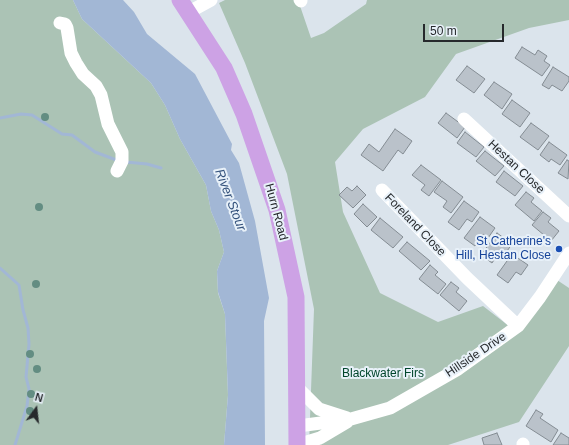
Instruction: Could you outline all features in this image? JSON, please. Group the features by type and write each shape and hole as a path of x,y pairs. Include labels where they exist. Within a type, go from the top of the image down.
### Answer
{"main road":[{"name":"Hurn Road","path":"184,6 224,68 247,121 277,210 296,297 297,445"}],"street":[{"path":"184,6 210,0"},
{"path":"60,23 65,24 67,28 71,53 79,69 100,91 108,124 120,145 120,164"},
{"name":"Hestan Close","path":"464,118 569,216"},
{"name":"Foreland Close","path":"382,190 467,278 518,326"},
{"name":"Hillside Drive","path":"298,426 352,419 390,408 458,370 518,326 540,297 569,253"},
{"path":"296,386 319,409 352,419"},
{"name":"Hillside Drive","path":"297,445 320,438 352,419"}],"green space":[{"path":"0,0 73,0 82,19 151,83 165,105 180,139 206,185 211,211 219,230 224,252 217,271 218,293 225,314 228,395 224,445 0,445"},
{"name":"Blackwater Firs","path":"225,0 298,0 311,38 324,33 366,4 367,0 569,0 569,20 529,28 456,54 425,97 363,129 335,162 343,212 380,293 438,322 483,306 518,333 557,280 569,288 569,346 519,422 448,445 309,445 314,309 287,174 245,63 219,3"}],"water":[{"name":"River Stour","path":"73,0 123,0 134,12 147,34 195,74 232,144 231,150 239,163 255,221 269,298 264,321 265,445 224,445 228,395 225,314 218,292 217,271 224,252 219,230 211,211 206,185 180,139 165,105 151,83 82,19"}],"building":[{"path":"522,47 535,55 538,50 547,56 544,61 550,65 542,76 515,58"},
{"path":"467,66 485,79 474,93 456,80"},
{"path":"553,67 569,77 569,81 562,91 552,85 549,89 542,85"},
{"path":"494,82 512,94 502,109 484,95"},
{"path":"512,100 530,113 520,127 502,114"},
{"path":"446,113 465,127 457,138 438,123"},
{"path":"531,123 549,136 538,150 520,137"},
{"path":"395,129 412,141 403,154 398,150 383,171 361,155 369,144 379,152"},
{"path":"465,132 484,147 476,157 457,143"},
{"path":"549,142 567,155 560,165 551,159 549,162 540,155"},
{"path":"485,151 504,166 495,176 476,161"},
{"path":"567,160 569,161 568,179 558,173"},
{"path":"421,165 441,180 429,196 421,190 425,185 412,175"},
{"path":"504,171 523,186 515,196 496,182"},
{"path":"442,181 463,197 451,213 443,207 447,201 434,192"},
{"path":"357,186 366,195 353,208 339,195 347,187 352,191"},
{"path":"526,192 534,198 531,202 542,211 534,221 515,205"},
{"path":"464,201 479,212 472,222 467,219 459,230 448,222"},
{"path":"363,204 377,217 367,227 354,214"},
{"path":"543,212 551,218 548,222 559,231 551,241 532,225"},
{"path":"480,217 495,228 488,238 483,234 475,246 464,238"},
{"path":"380,218 403,237 393,248 371,230"},
{"path":"497,233 512,244 505,254 500,251 492,263 481,255"},
{"path":"407,242 430,261 421,270 399,251"},
{"path":"512,254 528,265 521,275 516,272 508,283 497,275"},
{"path":"430,265 438,272 435,275 446,284 438,294 419,279"},
{"path":"451,282 459,288 456,292 467,301 459,311 440,295"},
{"path":"536,410 543,414 540,418 558,430 551,442 526,426"},
{"path":"497,433 502,445 484,445 482,438"},
{"path":"561,433 569,438 569,445 553,445"}],"waterway":[{"path":"0,118 21,114 32,115 62,134 72,135 95,152 119,161"},
{"path":"126,162 147,164 161,168"},
{"path":"0,268 19,285 23,310 28,328 29,344 26,377 29,389 27,406 15,445"}],"place":[{"name":"St Catherine's Hill, Hestan Close","path":"559,249"}]}
